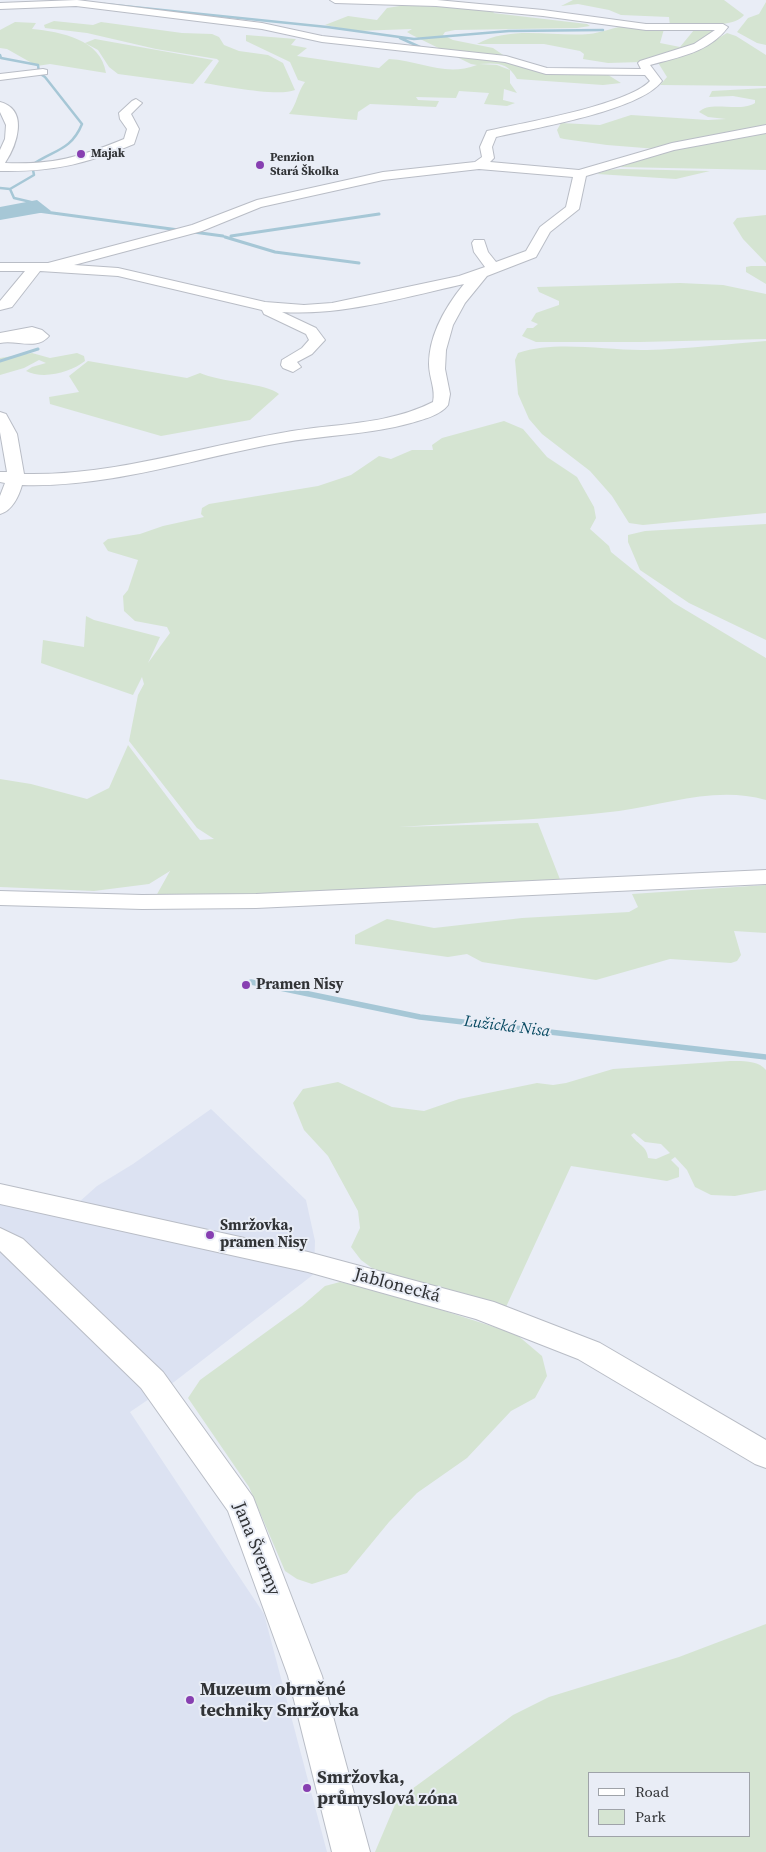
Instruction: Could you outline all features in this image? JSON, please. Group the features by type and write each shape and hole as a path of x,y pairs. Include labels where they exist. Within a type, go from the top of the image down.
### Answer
{"street":[{"path":"85,4 120,0"},
{"path":"335,0 436,3 543,13 646,27 723,27 718,35 697,47 644,63 648,72 656,81 653,85 631,98 560,119 491,134 486,147 488,158 480,165"},
{"path":"0,6 85,4 262,26 322,39 506,59 546,71 648,72"},
{"path":"0,77 43,72"},
{"path":"36,168 91,157 130,141 133,129 126,119 125,113 136,103"},
{"path":"0,106 11,117 13,125 11,139 0,161"},
{"path":"0,306 8,304 42,267 198,228 257,204 318,192 383,176 480,165 580,174 672,147 766,129"},
{"path":"0,167 92,169"},
{"path":"0,267 42,267 118,272 265,306 304,309 332,307 478,276 531,254 545,230 572,209 577,195 580,174"},
{"path":"8,478 29,481 108,475 280,438 398,422 423,414 440,405 444,394 437,362 444,329 450,314 478,276 481,252 479,243"},
{"path":"265,306 277,316 311,332 317,340 307,351 290,360 289,364 293,367"},
{"path":"0,417 7,426 17,469 8,478 9,499 0,509"},
{"path":"0,898 142,902 256,901 766,877"},
{"name":"Jablonecká","path":"0,1194 308,1262 484,1310 589,1351 766,1455"},
{"name":"Jana Švermy","path":"0,1238 13,1246 152,1380 242,1506 305,1676 351,1852"}],"shaded area":[{"path":"37,200 51,211 0,220 0,207"},
{"path":"211,1109 306,1200 315,1241 314,1274 174,1382 130,1412 264,1614 327,1852 0,1852 0,1185 78,1203 97,1186 133,1164"}],"green space":[{"path":"573,0 724,0 744,15 739,19 721,24 670,26 669,17 621,15 609,10 578,4 561,6"},
{"path":"766,2 766,45 757,43 737,32 748,18 759,14"},
{"path":"412,4 496,11 493,13 587,24 590,26 577,28 455,30 445,32 443,35 453,40 493,48 509,59 530,68 605,73 621,83 603,85 517,79 510,70 510,83 517,93 504,89 503,100 515,103 507,106 484,104 489,93 459,91 456,98 416,97 418,100 439,101 436,107 370,104 358,112 357,120 289,114 305,82 298,80 290,62 246,41 246,35 296,39 291,45 307,48 297,56 379,68 389,59 444,69 465,68 477,65 471,64 407,32 412,29 356,31 325,25 348,16 377,20 387,8","holes":["479,64 496,64 510,70 497,65"]},
{"path":"54,21 93,25 101,22 182,33 212,34 219,37 224,45 239,51 268,55 283,63 295,90 264,92 204,83 219,61 217,59 156,49 87,33 45,28 44,25"},
{"path":"15,22 36,23 32,29 55,32 78,39 96,52 103,61 106,73 50,64 37,66 7,49 0,48 0,30"},
{"path":"623,26 664,29 660,43 680,47 694,30 721,27 699,45 682,47 687,49 641,62 608,63 583,59 584,54 580,51 544,44 477,44 490,38 518,33 575,35 597,33"},
{"path":"727,33 736,36 766,55 766,86 660,85 667,77 657,61 705,46"},
{"path":"95,39 213,60 193,84 118,74 109,67 98,50 85,43"},
{"path":"766,88 766,127 657,149 564,139 560,138 557,130 561,123 600,125 631,115 708,120 726,119 708,117 699,112 710,107 748,106 755,103 755,100 733,96 709,97 712,91"},
{"path":"766,130 766,170 619,167 670,150"},
{"path":"608,170 710,171 676,179 597,174"},
{"path":"766,215 766,263 743,239 733,223 737,218"},
{"path":"766,266 766,284 746,272 746,267"},
{"path":"680,283 723,285 766,294 766,339 536,342 522,336 527,328 533,328 538,324 531,321 536,313 559,305 559,301 539,292 537,287"},
{"path":"766,341 766,513 643,525 629,523 612,496 590,471 542,434 529,419 518,394 515,360 518,353 533,349 582,347 647,350"},
{"path":"32,353 50,358 77,353 84,356 85,361 57,374 41,375 26,371 46,363 39,360 24,368 0,375 0,358"},
{"path":"88,361 187,378 200,373 219,379 264,387 279,394 250,420 161,436 50,404 49,397 79,392 69,376"},
{"path":"504,421 523,429 547,457 577,477 594,507 596,518 590,529 609,546 611,552 674,603 766,658 766,800 747,796 711,795 592,814 399,827 538,823 561,882 267,899 156,896 170,871 149,884 94,891 0,887 0,779 31,784 87,799 109,788 128,745 200,840 214,839 197,828 129,741 138,695 144,684 142,677 133,695 41,663 43,640 84,647 86,616 94,620 160,637 148,663 170,633 167,627 135,621 124,611 123,596 128,590 138,560 108,551 103,543 108,539 140,534 163,526 204,517 201,514 202,508 209,504 318,486 351,475 379,456 391,459 412,450 433,450 432,445 442,438"},
{"path":"766,524 766,640 689,603 640,570 628,542 628,535 645,531"},
{"path":"766,885 766,933 734,931 741,955 737,961 731,963 670,959 596,980 482,962 467,954 448,957 355,944 355,935 387,919 434,928 522,918 629,912 638,907 632,894"},
{"path":"730,1061 750,1062 763,1067 766,1070 766,1190 735,1196 711,1195 695,1187 687,1170 675,1157 671,1160 679,1168 679,1177 667,1181 571,1166 506,1307 376,1271 361,1260 351,1247 360,1228 358,1211 328,1156 304,1130 293,1103 303,1089 338,1082 392,1107 424,1111 459,1099 537,1083 553,1085 566,1083 613,1069","holes":["634,1133 645,1142 661,1144 670,1153 656,1159 648,1158 644,1148 631,1135"]},
{"path":"340,1282 395,1295 516,1334 542,1356 547,1376 535,1398 511,1411 467,1458 417,1493 389,1522 347,1573 312,1584 297,1579 285,1571 249,1487 188,1398 200,1380 302,1306 325,1286"},
{"path":"766,1624 766,1852 375,1852 397,1800 513,1715 549,1697 679,1657"}],"waterway":[{"path":"104,4 327,27 414,39 509,31 603,30"},
{"path":"400,38 420,47 420,49"},
{"path":"0,55 1,58 38,65 39,73 45,77 82,124 78,133 67,145 32,165 34,175 10,189"},
{"path":"0,188 10,189"},
{"path":"10,189 14,198 31,202 32,207"},
{"path":"38,211 223,236"},
{"path":"231,236 379,214"},
{"path":"225,237 275,252 359,263"},
{"path":"0,361 38,349"},
{"name":"Lužická Nisa","path":"251,982 420,1017 766,1057"}],"place":[{"name":"Majak","path":"81,154"},
{"name":"Penzion Stará Školka","path":"260,165"},
{"name":"Pramen Nisy","path":"246,985"},
{"name":"Smržovka, pramen Nisy","path":"210,1235"},
{"name":"Muzeum obrněné techniky Smržovka","path":"190,1700"},
{"name":"Smržovka, průmyslová zóna","path":"307,1788"}]}
